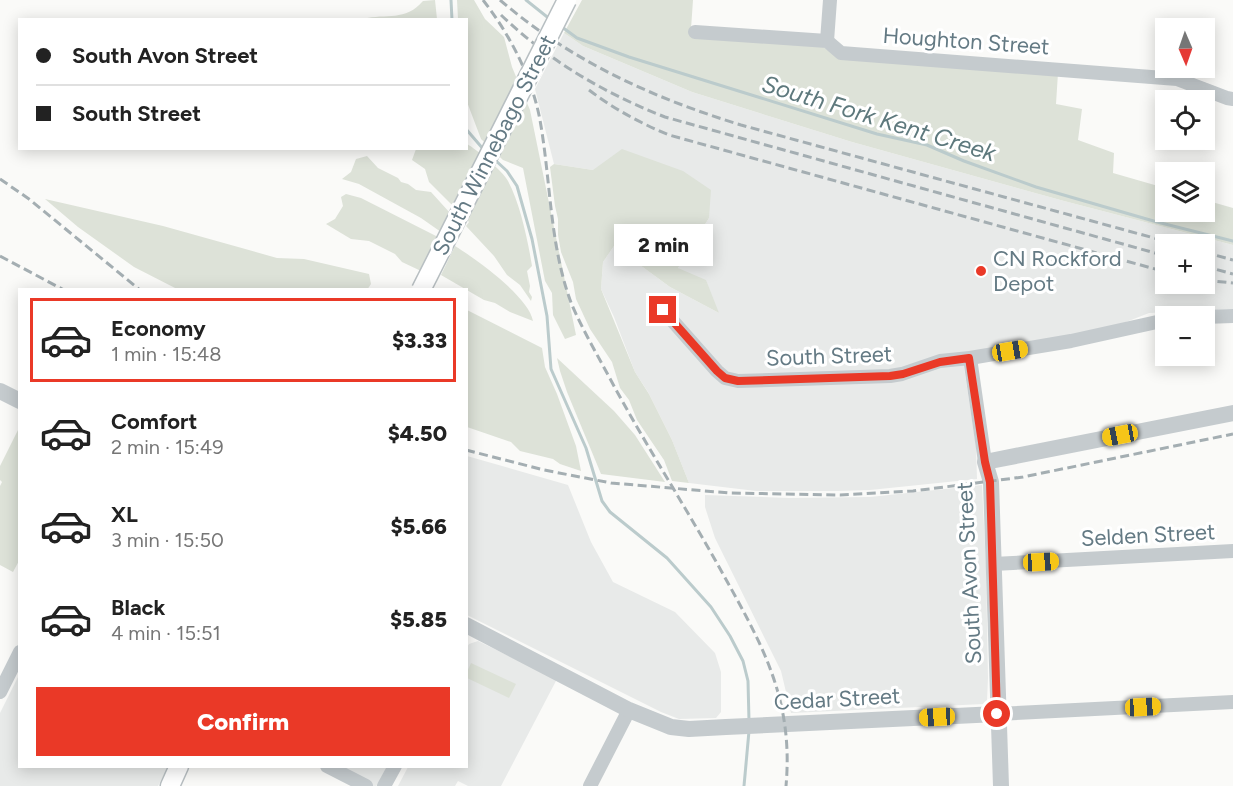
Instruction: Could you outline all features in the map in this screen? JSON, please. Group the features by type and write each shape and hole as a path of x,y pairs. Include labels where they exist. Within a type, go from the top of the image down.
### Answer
{"main road":[{"name":"South Winnebago Street","path":"422,288 567,0"},
{"path":"170,786 178,768"}],"street":[{"path":"827,41 830,0"},
{"name":"Houghton Street","path":"695,32 827,41 841,53 1178,79 1233,99"},
{"name":"South Street","path":"663,310 717,371 725,378 738,381 890,376 940,362 1071,341 1155,322"},
{"path":"1215,316 1233,316"},
{"name":"South Avon Street","path":"969,358 990,482 1001,786"},
{"path":"0,391 18,400"},
{"path":"985,462 1233,413"},
{"name":"Selden Street","path":"993,564 1233,551"},
{"name":"Cedar Street","path":"468,628 629,710 671,727 688,729 1233,702"},
{"path":"0,692 18,656"},
{"path":"590,786 629,710"},
{"path":"331,768 366,786"},
{"path":"384,786 394,768"}],"shaded area":[{"path":"435,0 437,18 368,18 395,16 409,12 423,1"},
{"path":"457,0 474,0 485,19 504,37 512,67 530,110 576,335 565,339 553,315 552,293 545,281 523,168 503,160 481,139 468,105 468,18 458,18"},
{"path":"582,0 693,0 691,29 823,47 835,55 1058,73 1056,104 1082,109 1078,140 1114,153 1113,173 1155,185 1155,222 1215,222 1215,203 1233,208 1233,245 1215,240 1215,234 1191,234 1064,201 852,142 692,92 583,46 564,33"},
{"path":"564,33 583,46 692,92 852,142 1191,234 1155,234 1155,294 1215,294 1215,240 1233,245 1233,309 1215,310 1215,306 1155,306 1155,313 1121,324 1038,343 962,354 976,447 977,479 838,491 756,491 689,483 672,440 648,392 635,372 601,289 603,262 614,246 670,287 719,313 678,268 709,218 593,170 554,164 535,89"},
{"path":"468,145 501,172 512,190 523,222 532,266 527,271 531,301 520,285 507,275 494,256 466,226 469,222 429,182 425,169 412,160 416,150 468,150"},
{"path":"622,149 683,171 711,190 709,218 678,268 706,280 719,313 670,287 614,246 603,262 601,289 635,372 672,440 689,483 672,481 664,460 637,420 629,400 620,388 612,362 590,329 576,299 573,282 561,252 550,167 554,164 593,170"},
{"path":"367,156 378,168 398,178 401,182 416,190 431,192 450,213 441,232 421,218 359,184 342,179 351,172 356,159"},
{"path":"346,194 361,198 438,237 421,271 369,241 351,239 326,224 335,219 343,206 341,197"},
{"path":"45,199 163,226 277,258 304,259 369,274 371,284 368,288 175,288 134,267 78,227"},
{"path":"455,246 488,269 512,290 529,311 533,321 484,300 468,291 468,288 463,288 441,275"},
{"path":"468,311 542,348 545,367 576,446 581,471 560,464 553,459 520,451 511,442 468,427"},
{"path":"557,358 614,411 635,435 665,482 601,474 567,392"},
{"path":"18,430 18,563 13,572 0,565 0,486 2,482 0,466"},
{"path":"468,456 568,485 591,542 613,582 675,612 715,653 721,672 721,712 716,718 679,719 468,616"},
{"path":"982,485 986,567 987,701 984,704 791,713 781,671 715,538 705,507 705,495 789,498 870,497"},
{"path":"478,641 557,679 501,786 468,786 458,781 455,786 398,786 407,768 468,768 469,644"},
{"path":"471,663 516,684 509,698 468,678"},
{"path":"18,677 18,768 167,768 158,786 0,786 0,713"},
{"path":"334,768 387,768 378,785 371,786"}],"waterway":[{"path":"451,0 452,18"},
{"name":"South Fork Kent Creek","path":"526,0 551,20"},
{"name":"South Fork Kent Creek","path":"562,27 577,38 629,57 877,134 927,145 1036,187 1233,241"},
{"path":"468,131 484,150"},
{"path":"494,159 507,171 517,186 532,239 547,316 551,369 586,448 602,501 610,512 667,558 711,607 743,661 748,681 749,721"},
{"path":"744,786 749,731"}],"railway":[{"path":"483,0 512,44 527,76 538,109 555,239 572,305 620,398 733,593 771,670 785,724 786,786"},
{"path":"500,0 527,22 584,59 676,103 741,125 1155,238"},
{"path":"501,15 538,47 578,74 642,108 665,117 1155,253"},
{"path":"589,90 628,115 669,135 1155,269"},
{"path":"0,179 29,199 138,288"},
{"path":"1215,255 1233,260"},
{"path":"0,256 60,288"},
{"path":"1215,269 1233,274"},
{"path":"1215,281 1233,283"},
{"path":"468,451 544,470 611,483 730,493 840,495 913,491 1023,477 1233,434"}],"place":[{"name":"CN Rockford Depot","path":"981,271"}],"route":[{"path":"663,310 717,371 725,378 738,381 890,376 940,362 969,358 990,482 997,714"}]}
